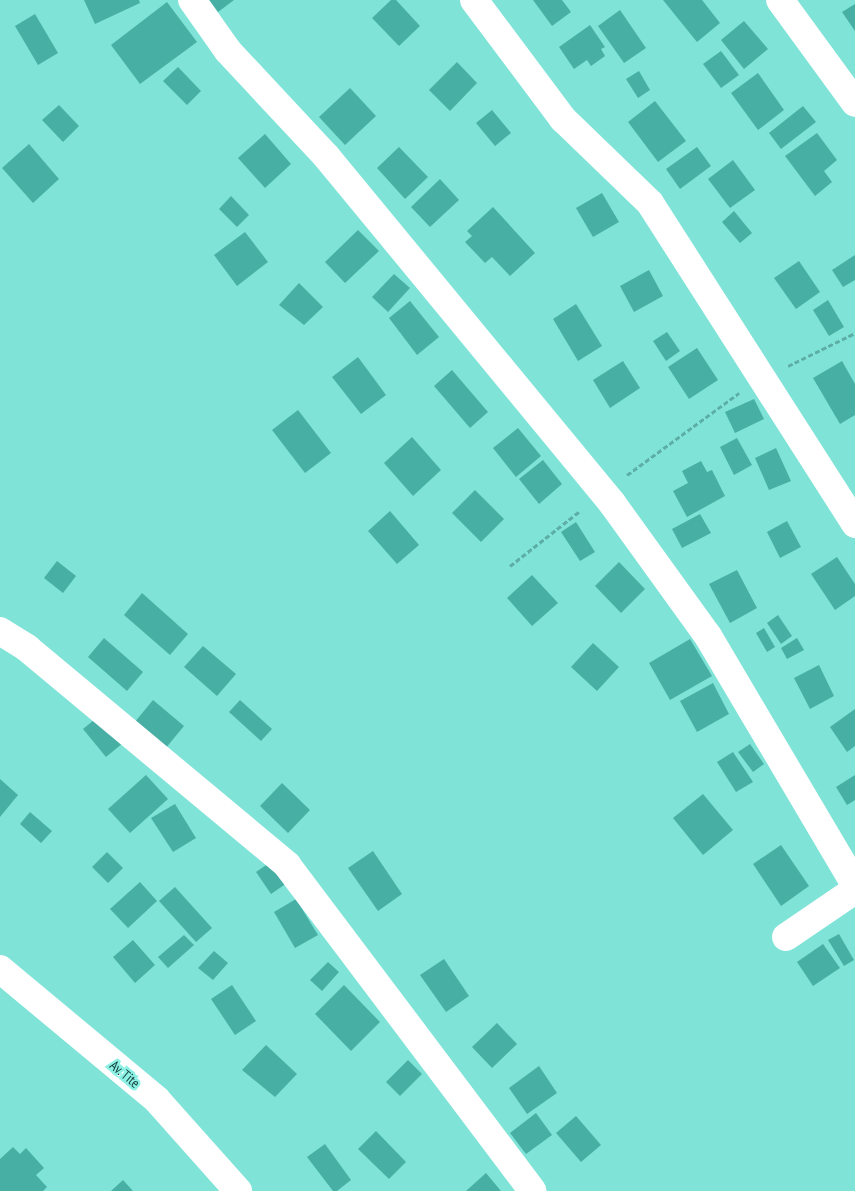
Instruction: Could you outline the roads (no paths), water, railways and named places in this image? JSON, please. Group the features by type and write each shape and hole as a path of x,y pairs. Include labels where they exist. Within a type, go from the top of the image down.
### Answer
{"street":[{"path":"192,0 228,51 326,156 604,492 708,636 855,885"},
{"path":"474,0 563,119 650,203 855,524"},
{"path":"780,0 855,103"},
{"path":"0,632 28,648 287,865 533,1191"},
{"path":"786,937 855,890"},
{"name":"Av. Tite","path":"0,969 157,1100 238,1191"}]}
